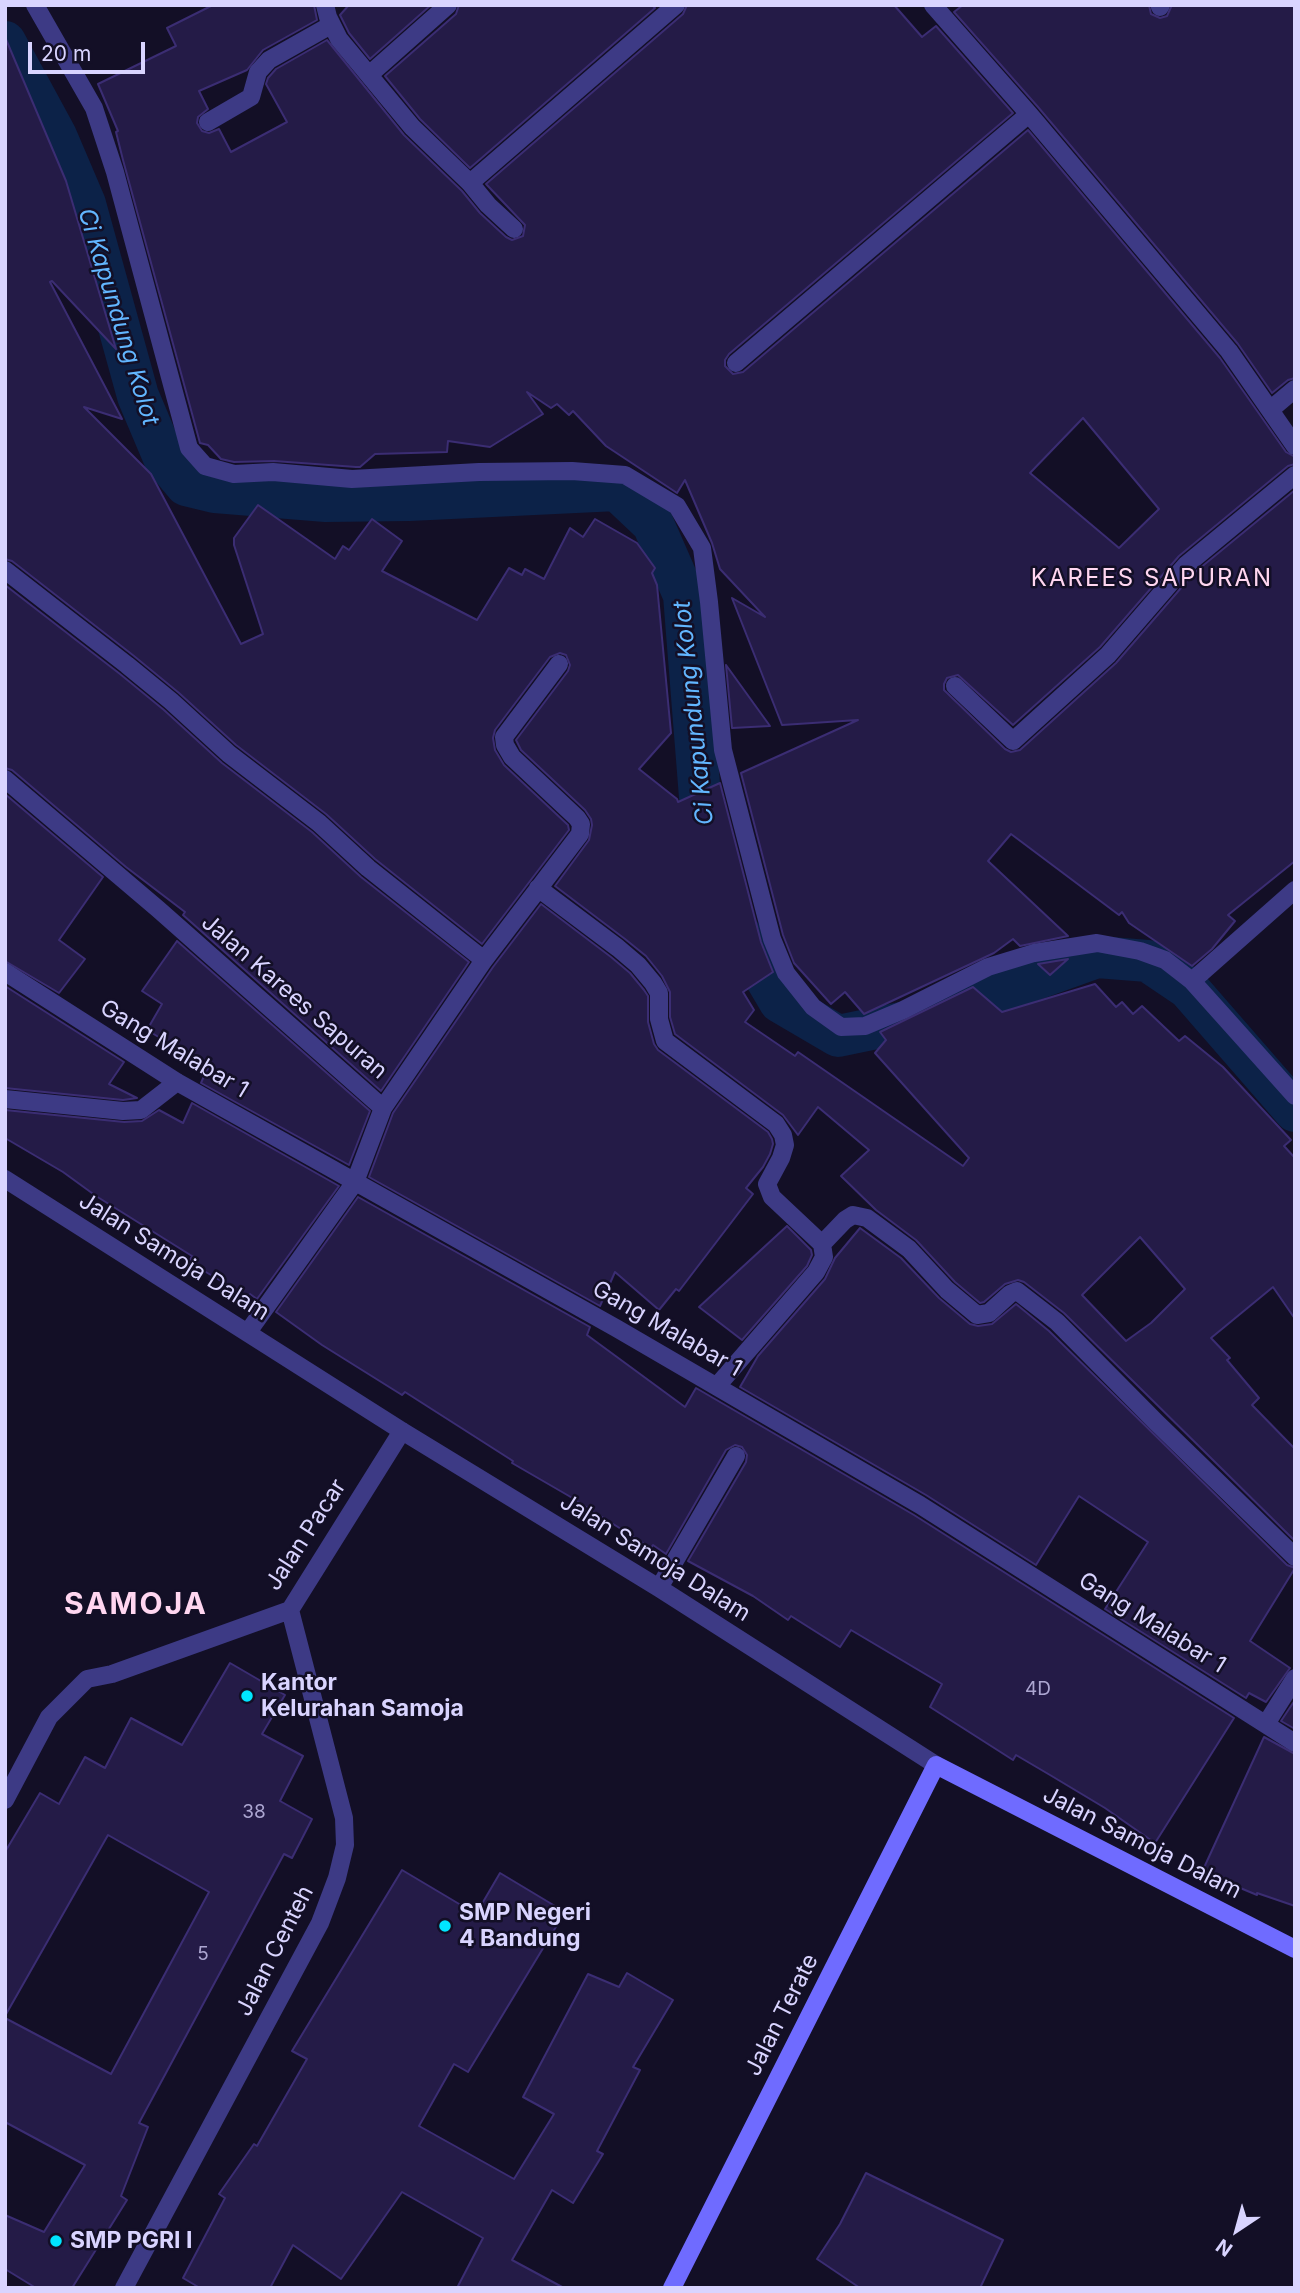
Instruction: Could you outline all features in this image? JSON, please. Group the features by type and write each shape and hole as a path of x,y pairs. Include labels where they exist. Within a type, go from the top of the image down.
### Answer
{"street":[{"path":"35,5 94,108 115,172 189,448 205,466 234,474 273,472 352,479 479,472 572,471 625,475 677,506 702,548 723,750 748,855 772,939 786,973 813,1007 841,1027 865,1026 988,967 1034,953 1097,943 1140,951 1165,960 1192,981 1295,1096"},
{"path":"325,5 339,39 412,127 514,229"},
{"path":"369,75 448,5"},
{"path":"470,183 676,5"},
{"path":"933,5 1229,351 1295,446"},
{"path":"208,122 251,97 258,72 269,60 331,24"},
{"path":"736,363 1029,114"},
{"path":"1270,410 1295,389"},
{"path":"955,686 1013,741 1108,655 1186,565 1295,475"},
{"path":"5,570 145,680 229,754 318,823 368,868 484,960"},
{"path":"383,1108 484,960 580,834 581,824 568,808 512,757 504,737 559,664"},
{"name":"Jalan Karees Sapuran","path":"5,779 168,918 383,1108 355,1182 248,1332"},
{"path":"538,888 618,948 638,965 653,983 659,993 659,1019 665,1041 776,1124 783,1135 785,1146 767,1184 772,1196 822,1244 824,1257 816,1272 717,1386"},
{"path":"1192,981 1295,890"},
{"name":"Gang Malabar 1","path":"5,972 177,1082 717,1386 920,1505 1295,1743"},
{"path":"5,1099 141,1111 177,1082"},
{"name":"Jalan Samoja Dalam","path":"5,1179 402,1431 659,1588 936,1765 1295,1949"},
{"path":"822,1244 853,1215 867,1218 909,1249 947,1290 977,1315 989,1313 1017,1291 1057,1322 1295,1557"},
{"name":"Jalan Pacar","path":"5,1800 49,1717 87,1679 113,1674 290,1610 402,1431"},
{"path":"659,1588 736,1456"},
{"name":"Jalan Centeh","path":"124,2288 320,1923 337,1878 345,1845 344,1818 290,1610"},
{"path":"1266,1724 1295,1678"},
{"name":"Jalan Terate","path":"672,2288 936,1765"}],"building":[{"path":"213,5 314,5 317,20 263,50 247,70 199,91 208,109 198,117 197,123 202,131 209,133 219,129 231,152 287,122 266,84 268,78 276,69 327,40 404,135 462,191 480,213 512,240 523,236 525,225 486,184 683,14 687,5 894,5 922,37 936,26 1013,113 729,354 725,366 733,374 743,372 1028,130 1220,358 1286,452 1295,457 1295,464 1288,466 1179,556 1100,647 1013,725 958,675 947,678 944,690 1005,749 1011,752 1020,750 1116,663 1194,573 1295,490 1295,861 1228,915 1235,921 1212,949 1192,966 1129,923 1122,912 1119,915 1011,834 988,861 1068,936 1020,946 1013,939 994,953 864,1014 845,992 831,1004 794,963 783,935 741,773 858,720 782,725 732,598 765,617 720,569 685,480 677,493 606,446 573,411 569,415 557,404 551,408 527,392 543,414 490,447 448,441 447,452 375,454 360,467 356,467 274,461 234,462 221,459 208,445 200,443 123,160 116,132 118,131 98,84 176,46 167,28","holes":["1083,418 1159,509 1119,548 1030,473"]},
{"path":"349,5 431,5 370,59 349,33 340,15"},
{"path":"459,5 652,5 655,8 470,168 420,119 385,76 456,14"},
{"path":"963,5 1149,5 1151,14 1160,18 1167,16 1172,5 1295,5 1295,378 1288,380 1272,393 1238,344 954,12"},
{"path":"5,37 66,181 116,349 52,281 50,282 122,419 84,407 151,474 241,644 263,634 234,545 234,538 258,505 335,559 343,546 349,550 372,519 402,541 382,571 477,620 509,568 522,575 525,569 544,579 570,528 583,537 595,519 637,543 655,568 652,573 657,585 671,733 639,769 678,802 720,783 761,942 773,972 743,992 754,1010 745,1022 795,1056 798,1052 963,1166 969,1158 875,1053 886,1040 880,1032 973,987 1002,1012 1095,984 1116,1007 1122,1002 1133,1014 1142,1006 1179,1041 1185,1036 1223,1067 1291,1140 1284,1146 1295,1158 1295,1319 1273,1287 1211,1338 1230,1358 1227,1360 1259,1398 1252,1405 1295,1449 1295,1541 1064,1313 1024,1282 1018,1280 1005,1284 980,1303 955,1282 916,1240 876,1210 841,1176 869,1150 818,1107 798,1135 783,1115 675,1034 670,1017 670,992 662,976 646,956 555,886 589,840 591,819 585,810 521,750 516,740 568,671 570,665 566,655 560,653 550,657 495,730 493,738 495,750 504,765 568,825 569,830 482,944 375,859 326,814 236,745 134,656 12,561 5,559","holes":["1140,1237 1185,1289 1151,1323 1126,1341 1082,1295"]},
{"path":"5,585 120,674 222,763 312,832 361,877 469,962 381,1091 183,915 185,912 126,867 12,770 5,768"},
{"path":"726,665 770,726 732,728"},
{"path":"5,794 103,877 59,940 85,959 59,993 5,961"},
{"path":"541,904 611,957 630,973 644,990 648,996 648,1022 658,1050 768,1132 772,1139 770,1154 746,1188 753,1194 679,1291 676,1289 659,1310 615,1272 600,1306 369,1177 393,1113 493,967"},
{"path":"177,941 370,1111 349,1165 201,1083 208,1067 147,1030 162,1004 142,991"},
{"path":"1068,959 1050,975 1038,964"},
{"path":"5,986 124,1062 109,1084 137,1098 123,1100 5,1088"},
{"path":"192,1103 339,1186 257,1299 250,1294 248,1297 189,1262 192,1256 96,1196 63,1172 5,1138 5,1110 124,1122 142,1121 159,1110 183,1123"},
{"path":"358,1197 590,1327 587,1335 685,1407 696,1388 914,1515 1234,1718 1155,1843 1105,1808 1016,1755 1013,1760 930,1707 942,1684 851,1630 840,1647 791,1616 788,1620 753,1596 688,1561 746,1462 747,1455 742,1447 735,1445 726,1450 666,1554 653,1545 651,1548 512,1463 513,1461 405,1392 402,1395 322,1345 276,1312"},
{"path":"787,1226 811,1250 812,1255 807,1266 742,1340 699,1307"},
{"path":"860,1228 901,1258 939,1298 970,1324 992,1324 1016,1304 1049,1331 1287,1565 1295,1568 1250,1641 1290,1668 1266,1702 1249,1693 1246,1698 1105,1609 1148,1542 1079,1496 1036,1565 926,1495 740,1387 758,1356 825,1279 835,1258"},
{"path":"230,1663 285,1695 262,1734 303,1756 280,1801 312,1819 292,1858 284,1854 139,2123 148,2127 121,2196 127,2200 72,2288 36,2288 5,2269 5,2215 44,2232 85,2165 5,2122 5,2018 111,2074 209,1892 108,1835 5,2016 5,1852 40,1793 59,1804 85,1757 105,1768 131,1718 182,1745"},
{"path":"1295,1700 1295,1729 1281,1721"},
{"path":"1264,1737 1295,1754 1295,1906 1257,1895 1202,1872"},
{"path":"402,1870 476,1914 500,1873 565,1912 468,2072 454,2064 419,2126 514,2179 554,2114 523,2097 588,1974 619,1987 627,1973 673,2000 633,2067 640,2070 597,2151 603,2154 573,2203 552,2190 512,2260 564,2288 457,2288 483,2238 402,2192 341,2279 293,2245 270,2288 200,2288 183,2278 225,2198 219,2194 254,2144 257,2146 307,2059 292,2051"},
{"path":"866,2173 1003,2240 980,2288 860,2288 817,2259 840,2224"}],"waterway":[{"name":"Ci Kapundung Kolot","path":"5,42 56,136 85,204 138,396 165,460 186,485 215,492 326,501 409,500 617,490 653,524 684,595 702,822 710,848"},
{"name":"Ci Kapundung Kolot","path":"737,929 780,1002 838,1036 930,1017 1097,957 1148,961 1188,988 1295,1111"}],"place":[{"name":"Kantor Kelurahan Samoja","path":"247,1696"},
{"name":"SMP Negeri 4 Bandung","path":"445,1926"},
{"name":"SMP PGRI I","path":"56,2241"}],"district":[{"name":"KAREES SAPURAN","path":"1152,579"},
{"name":"SAMOJA","path":"136,1605"}]}
